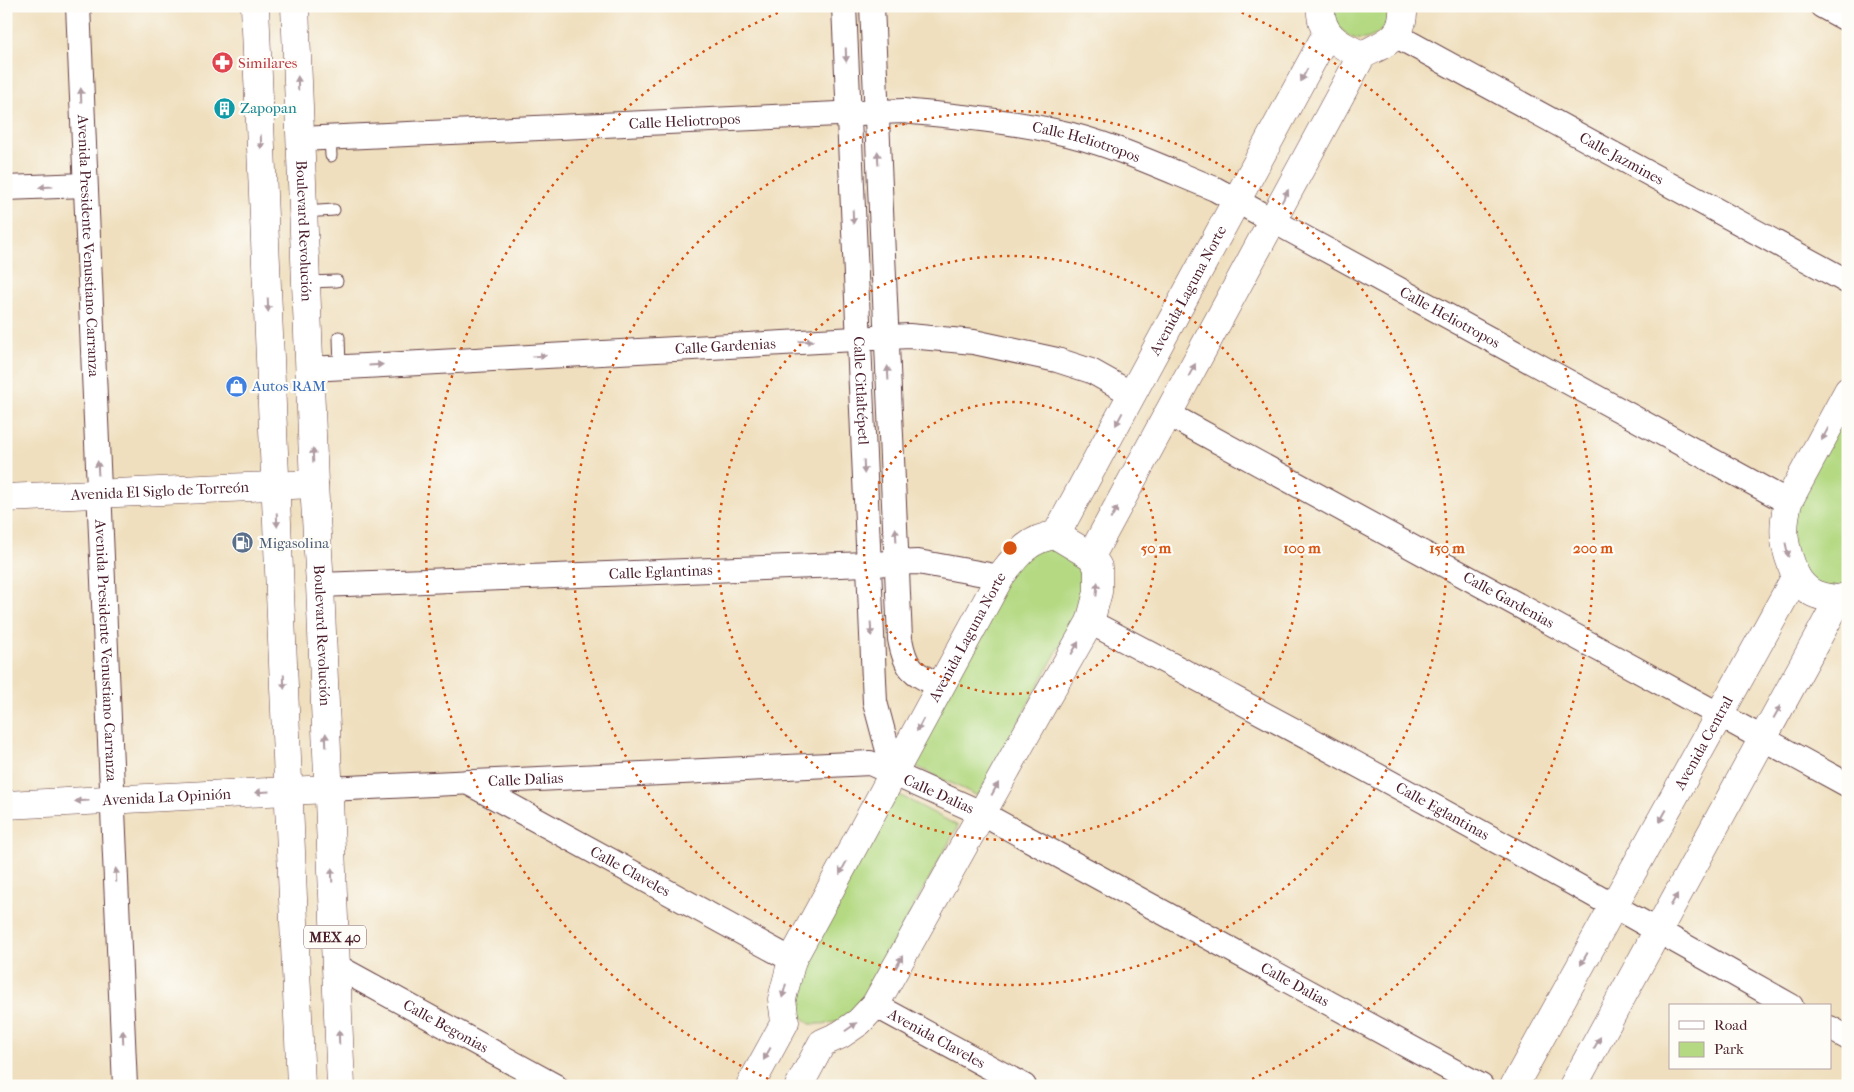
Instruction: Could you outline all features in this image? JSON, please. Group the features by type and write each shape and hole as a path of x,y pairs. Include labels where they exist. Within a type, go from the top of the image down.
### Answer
{"street":[{"name":"Avenida Presidente Venustiano Carranza","path":"78,6 125,1086"},
{"name":"MEX 40","path":"256,6 301,1086"},
{"name":"Boulevard Revolución","path":"295,6 341,1086"},
{"name":"Calle Citlaltépetl","path":"844,6 875,702 894,773"},
{"name":"Calle Citlaltépetl","path":"872,6 900,639 907,665 924,678 941,686"},
{"path":"1321,6 1323,23 1327,33 1335,42 1362,54"},
{"path":"1091,556 1362,54 1380,47 1396,35 1402,21 1403,6"},
{"path":"1822,6 1848,20"},
{"name":"Avenida Laguna Norte","path":"785,1022 782,999 792,960 1000,577 1021,550 1044,537 1056,535 1327,33"},
{"name":"Calle Jazmines","path":"1396,35 1848,282"},
{"name":"Calle Heliotropos","path":"300,139 331,147 849,112 903,111 997,120 1056,131 1129,154 1237,200 1788,502"},
{"path":"6,188 85,185"},
{"name":"Calle Gardenias","path":"310,368 909,336 974,342 1057,360 1091,371 1132,394"},
{"path":"1843,597 1822,598 1804,588 1796,576 1786,552 1784,521 1788,502 1848,391"},
{"name":"Calle Gardenias","path":"1168,414 1848,786"},
{"name":"Avenida El Siglo de Torreón","path":"6,498 314,484"},
{"path":"799,1086 822,1043 840,1035 859,1022 875,1004 1090,622 1098,592 1098,567 1091,556 1056,535"},
{"name":"Calle Eglantinas","path":"320,585 918,562 1000,577"},
{"name":"Avenida Central","path":"1514,1086 1796,576"},
{"path":"1573,1086 1762,739 1843,597"},
{"name":"Calle Eglantinas","path":"1090,622 1225,692 1658,930 1788,1004"},
{"name":"Calle Dalias","path":"328,789 870,763 981,813 1482,1086"},
{"name":"Calle Claveles","path":"467,782 792,960"},
{"name":"Avenida La Opinión","path":"6,805 328,789"},
{"name":"Calle Begonias","path":"336,966 555,1086"},
{"name":"Avenida Claveles","path":"875,1004 1024,1086"},
{"path":"750,1086 785,1022 822,1043"},
{"path":"1832,1029 1848,1038"}],"lane":[{"path":"304,212 334,210"},
{"path":"307,282 337,281"},
{"path":"339,337 340,367"}],"green space":[{"path":"1333,6 1390,6 1390,15 1381,31 1367,39 1358,39 1350,37 1336,24"},
{"path":"1848,394 1848,594 1805,587 1785,521"},
{"path":"1038,548 1058,549 1076,562 1083,584 1080,609 978,796 903,760 1000,575"},
{"path":"886,788 958,826 858,1008 836,1022 810,1024 792,1008 789,988"}],"place":[{"name":"Similares","path":"222,63"},
{"name":"Zapopan","path":"224,108"},
{"name":"Autos RAM","path":"236,386"},
{"name":"Migasolina","path":"243,543"}]}
